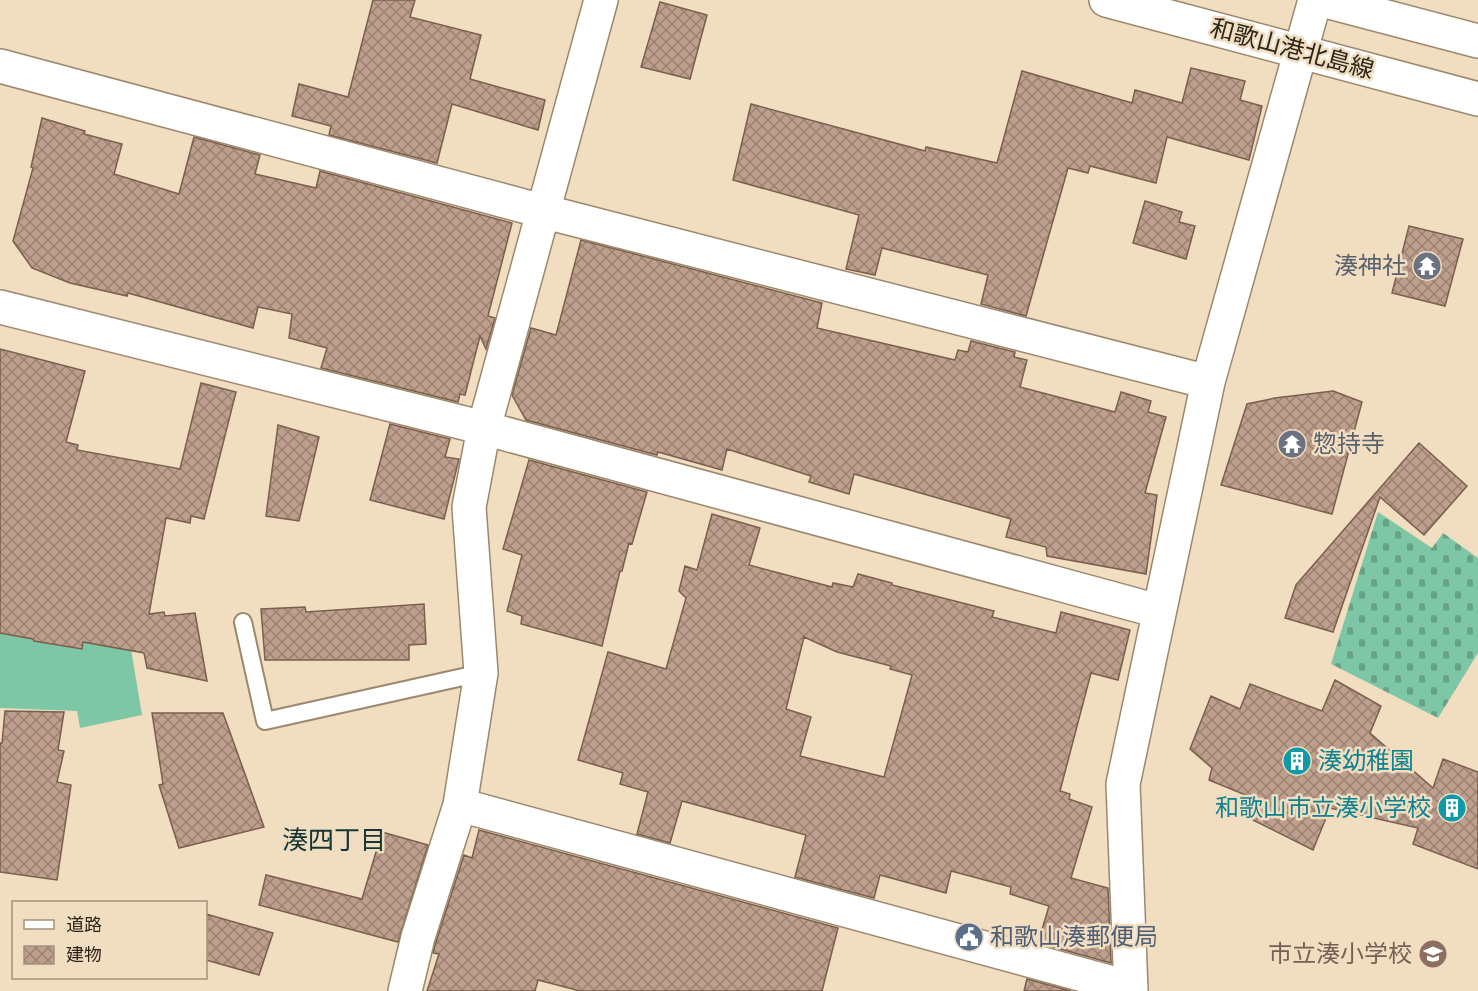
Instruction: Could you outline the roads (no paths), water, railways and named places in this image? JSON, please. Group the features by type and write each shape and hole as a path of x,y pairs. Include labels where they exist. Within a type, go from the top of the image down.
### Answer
{"street":[{"path":"405,991 418,937 460,805 481,673 469,507 484,428 601,0"},
{"name":"和歌山港北島線","path":"1106,0 1478,99"},
{"path":"460,805 1131,990 1123,784 1208,382 1315,0"},
{"path":"1322,0 1478,41"},
{"path":"0,68 542,211 1208,382"},
{"path":"0,307 484,428 1158,611"}],"lane":[{"path":"243,622 265,721 481,673"}],"place":[{"name":"湊神社","path":"1427,266"},
{"name":"惣持寺","path":"1292,444"},
{"name":"湊幼稚園","path":"1297,761"},
{"name":"和歌山市立湊小学校","path":"1452,808"},
{"name":"和歌山湊郵便局","path":"969,937"},
{"name":"市立湊小学校","path":"1433,954"}],"district":[{"name":"湊四丁目","path":"334,840"}]}
